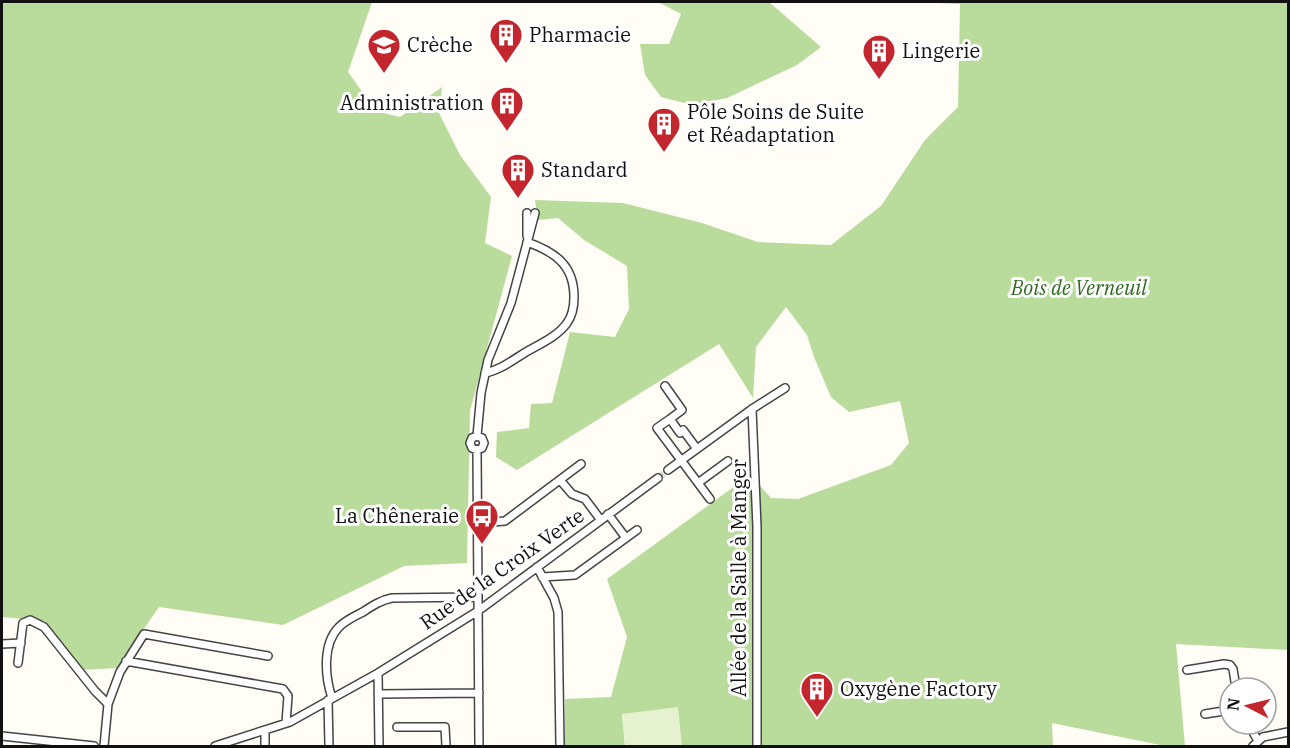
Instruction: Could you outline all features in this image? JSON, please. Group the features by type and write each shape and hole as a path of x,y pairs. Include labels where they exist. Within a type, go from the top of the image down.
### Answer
{"street":[{"path":"480,747 477,450 482,448 484,443 482,438 477,436 481,393 488,360 511,303 527,242 531,213"},
{"path":"485,373 508,363 559,332 568,323 573,312 573,283 566,267 546,249 527,242"},
{"path":"665,386 682,410 657,428 710,499"},
{"path":"668,470 785,388"},
{"name":"Allée de la Salle à Manger","path":"752,409 757,527 757,747"},
{"path":"670,418 680,433 683,430 697,449"},
{"path":"698,483 728,461"},
{"path":"478,523 505,521 580,464"},
{"name":"Rue de la Croix Verte","path":"216,747 305,715 378,673 478,611 658,478"},
{"path":"560,480 572,494 585,499 600,519"},
{"path":"608,514 626,538"},
{"path":"542,577 575,575 637,530"},
{"path":"537,567 554,598 558,612 560,747"},
{"path":"329,747 328,649 331,638 344,623 380,602 392,598 478,597"},
{"path":"18,663 23,623 30,620 45,627 95,691 108,704"},
{"path":"104,747 108,704 126,661 144,634 268,656"},
{"path":"2,644 21,643"},
{"path":"126,661 283,689 288,696 286,723"},
{"path":"1186,670 1224,664 1230,665 1234,676"},
{"path":"378,673 379,747"},
{"path":"378,694 479,693"},
{"path":"1205,714 1218,712"},
{"path":"397,727 445,727 446,747"},
{"path":"265,730 265,747"},
{"path":"1255,744 1263,736 1288,732"},
{"path":"2,736 94,747"}],"green space":[{"path":"2,2 372,2 348,72 376,111 400,117 442,87 439,113 460,155 491,197 485,243 512,256 470,411 467,563 404,566 283,625 159,607 117,668 82,670 45,621 2,617"},
{"path":"658,2 769,2 821,47 797,65 727,98 692,105 661,97 645,75 640,44 669,44 681,14"},
{"name":"Bois de Verneuil","path":"912,2 1288,2 1288,650 1176,644 1185,746 1165,746 1052,723 1053,746 682,746 622,714 625,746 565,746 565,699 611,697 627,637 607,579 750,475 771,498 798,499 891,465 909,443 900,401 849,412 831,397 807,335 786,307 756,347 753,398 719,344 517,470 496,457 497,432 529,428 531,404 552,403 570,332 615,337 629,309 627,266 584,240 558,218 538,220 535,200 623,203 702,223 758,242 831,245 881,206 925,140 958,107 960,4"},
{"path":"678,707 682,746 625,746 622,714"}],"tunnel":[{"path":"658,478 668,470"}],"place":[{"name":"Pharmacie","path":"506,64"},
{"name":"Crèche","path":"384,74"},
{"name":"Lingerie","path":"879,80"},
{"name":"Administration","path":"507,132"},
{"name":"Pôle Soins de Suite et Réadaptation","path":"664,153"},
{"name":"Standard","path":"518,199"},
{"name":"La Chêneraie","path":"482,545"},
{"name":"Oxygène Factory","path":"817,718"}]}
